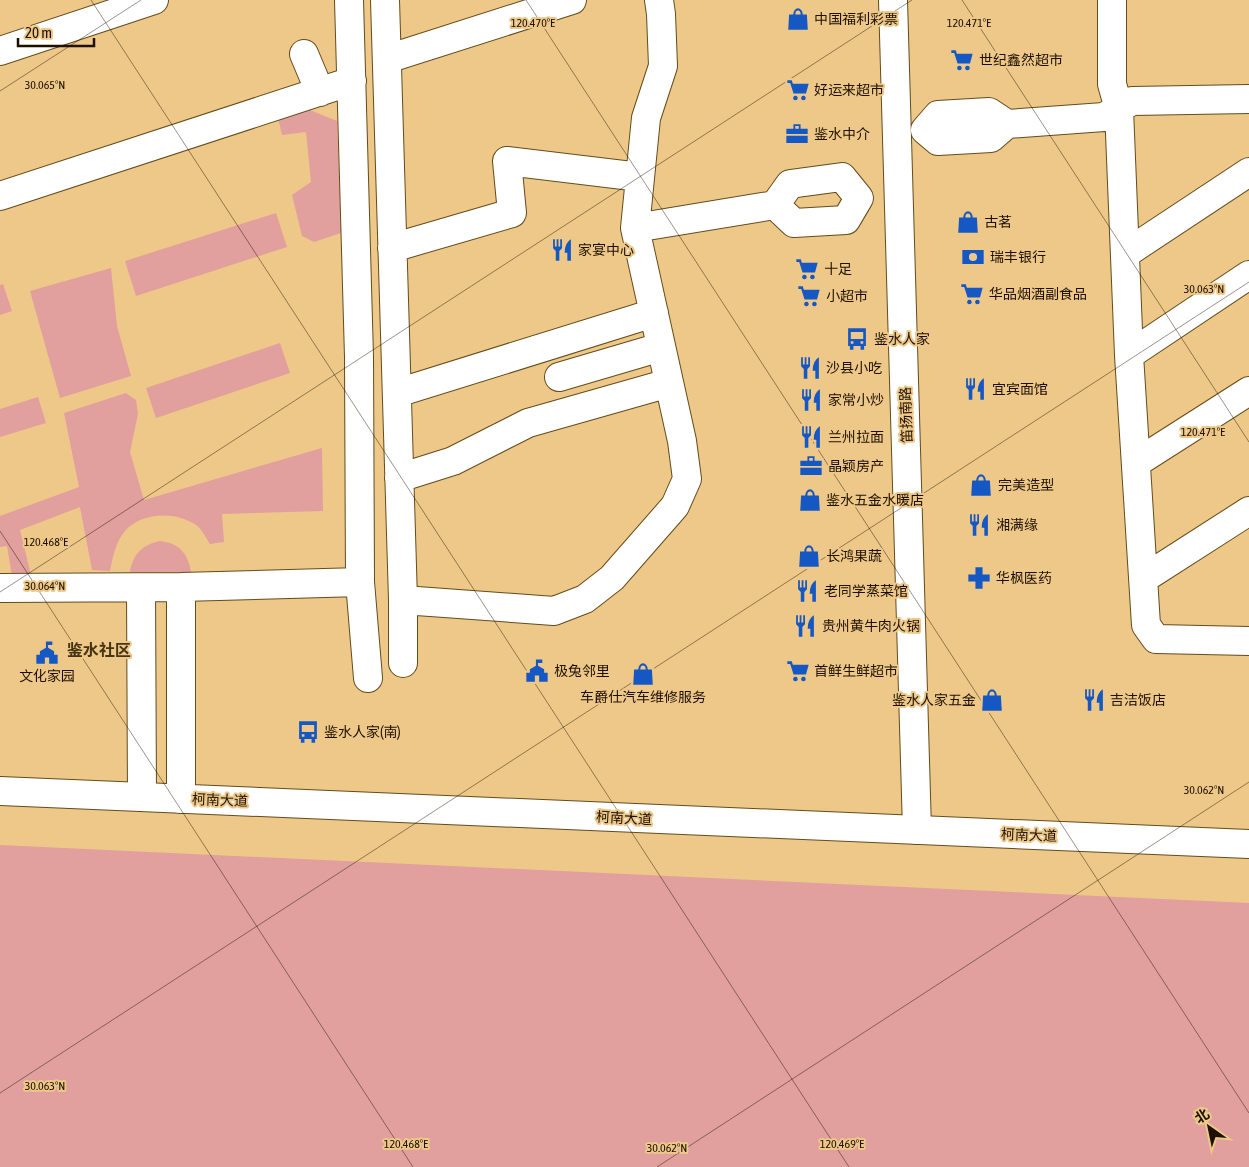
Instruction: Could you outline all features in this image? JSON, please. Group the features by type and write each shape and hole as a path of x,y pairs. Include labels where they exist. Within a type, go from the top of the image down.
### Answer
{"street":[{"path":"0,51 154,0"},
{"path":"349,0 359,357 360,582 368,678"},
{"path":"385,0 403,600 403,663"},
{"path":"387,60 572,0"},
{"path":"403,600 554,611 585,599 612,578 675,506 687,479 682,441 635,228 646,118 663,66 659,0"},
{"name":"笛扬南路","path":"893,0 917,830"},
{"path":"1112,0 1112,84 1119,109 1129,355 1146,625 1156,639 1249,642"},
{"path":"304,54 320,92"},
{"path":"0,196 352,81"},
{"path":"898,131 925,130 938,141 991,138 1007,124 1104,117 1132,101 1249,99"},
{"path":"392,248 512,213 507,161 640,177"},
{"path":"1125,254 1249,172"},
{"path":"635,228 775,205 790,184 842,177 859,198"},
{"path":"859,198 900,196"},
{"path":"775,205 794,224 846,220 859,198"},
{"path":"1129,355 1249,275"},
{"path":"397,393 654,313"},
{"path":"559,377 661,347"},
{"path":"399,478 453,461 528,423 669,383"},
{"path":"1136,463 1249,391"},
{"path":"1143,579 1249,511"},
{"path":"0,588 141,588 360,582"},
{"path":"181,587 181,799"},
{"path":"141,588 142,797"},
{"name":"柯南大道","path":"0,791 1249,844"}],"shaded area":[{"path":"300,106 337,121 341,233 314,242 302,236 292,195 311,182 306,132 282,135 278,118"},
{"path":"276,213 287,247 136,296 125,261"},
{"path":"111,268 117,326 131,376 60,398 30,291"},
{"path":"3,284 12,311 0,315 0,285"},
{"path":"280,343 290,373 156,418 146,388"},
{"path":"126,393 136,400 138,414 130,452 144,500 322,448 323,511 222,514 224,542 210,544 200,529 188,520 169,516 149,517 140,520 125,531 115,550 110,571 92,570 80,507 20,530 31,575 12,576 7,546 0,547 0,516 79,487 64,413"},
{"path":"38,397 46,423 0,437 0,409"},
{"path":"160,541 172,544 182,550 188,559 191,572 130,572 133,560 139,551 148,545"},
{"path":"0,845 1249,903 1249,1167 0,1167"}],"place":[{"name":"中国福利彩票","path":"798,19"},
{"name":"世纪鑫然超市","path":"962,60"},
{"name":"好运来超市","path":"798,90"},
{"name":"鉴水中介","path":"797,134"},
{"name":"古茗","path":"968,222"},
{"name":"家宴中心","path":"562,250"},
{"name":"瑞丰银行","path":"973,257"},
{"name":"十足","path":"807,269"},
{"name":"华品烟酒副食品","path":"972,294"},
{"name":"小超市","path":"809,296"},
{"name":"鉴水人家","path":"857,339"},
{"name":"沙县小吃","path":"810,368"},
{"name":"宜宾面馆","path":"975,389"},
{"name":"家常小炒","path":"811,400"},
{"name":"兰州拉面","path":"811,437"},
{"name":"晶颖房产","path":"811,466"},
{"name":"完美造型","path":"981,485"},
{"name":"鉴水五金水暖店","path":"810,500"},
{"name":"湘满缘","path":"979,525"},
{"name":"长鸿果蔬","path":"809,556"},
{"name":"华枫医药","path":"979,578"},
{"name":"老同学蒸菜馆","path":"807,591"},
{"name":"贵州黄牛肉火锅","path":"805,626"},
{"name":"文化家园","path":"47,653"},
{"name":"极兔邻里","path":"537,671"},
{"name":"首鲜生鲜超市","path":"798,671"},
{"name":"车爵仕汽车维修服务","path":"643,674"},
{"name":"鉴水人家五金","path":"992,700"},
{"name":"吉洁饭店","path":"1094,700"},
{"name":"鉴水人家(南)","path":"308,732"}],"district":[{"name":"鉴水社区","path":"99,650"}]}
